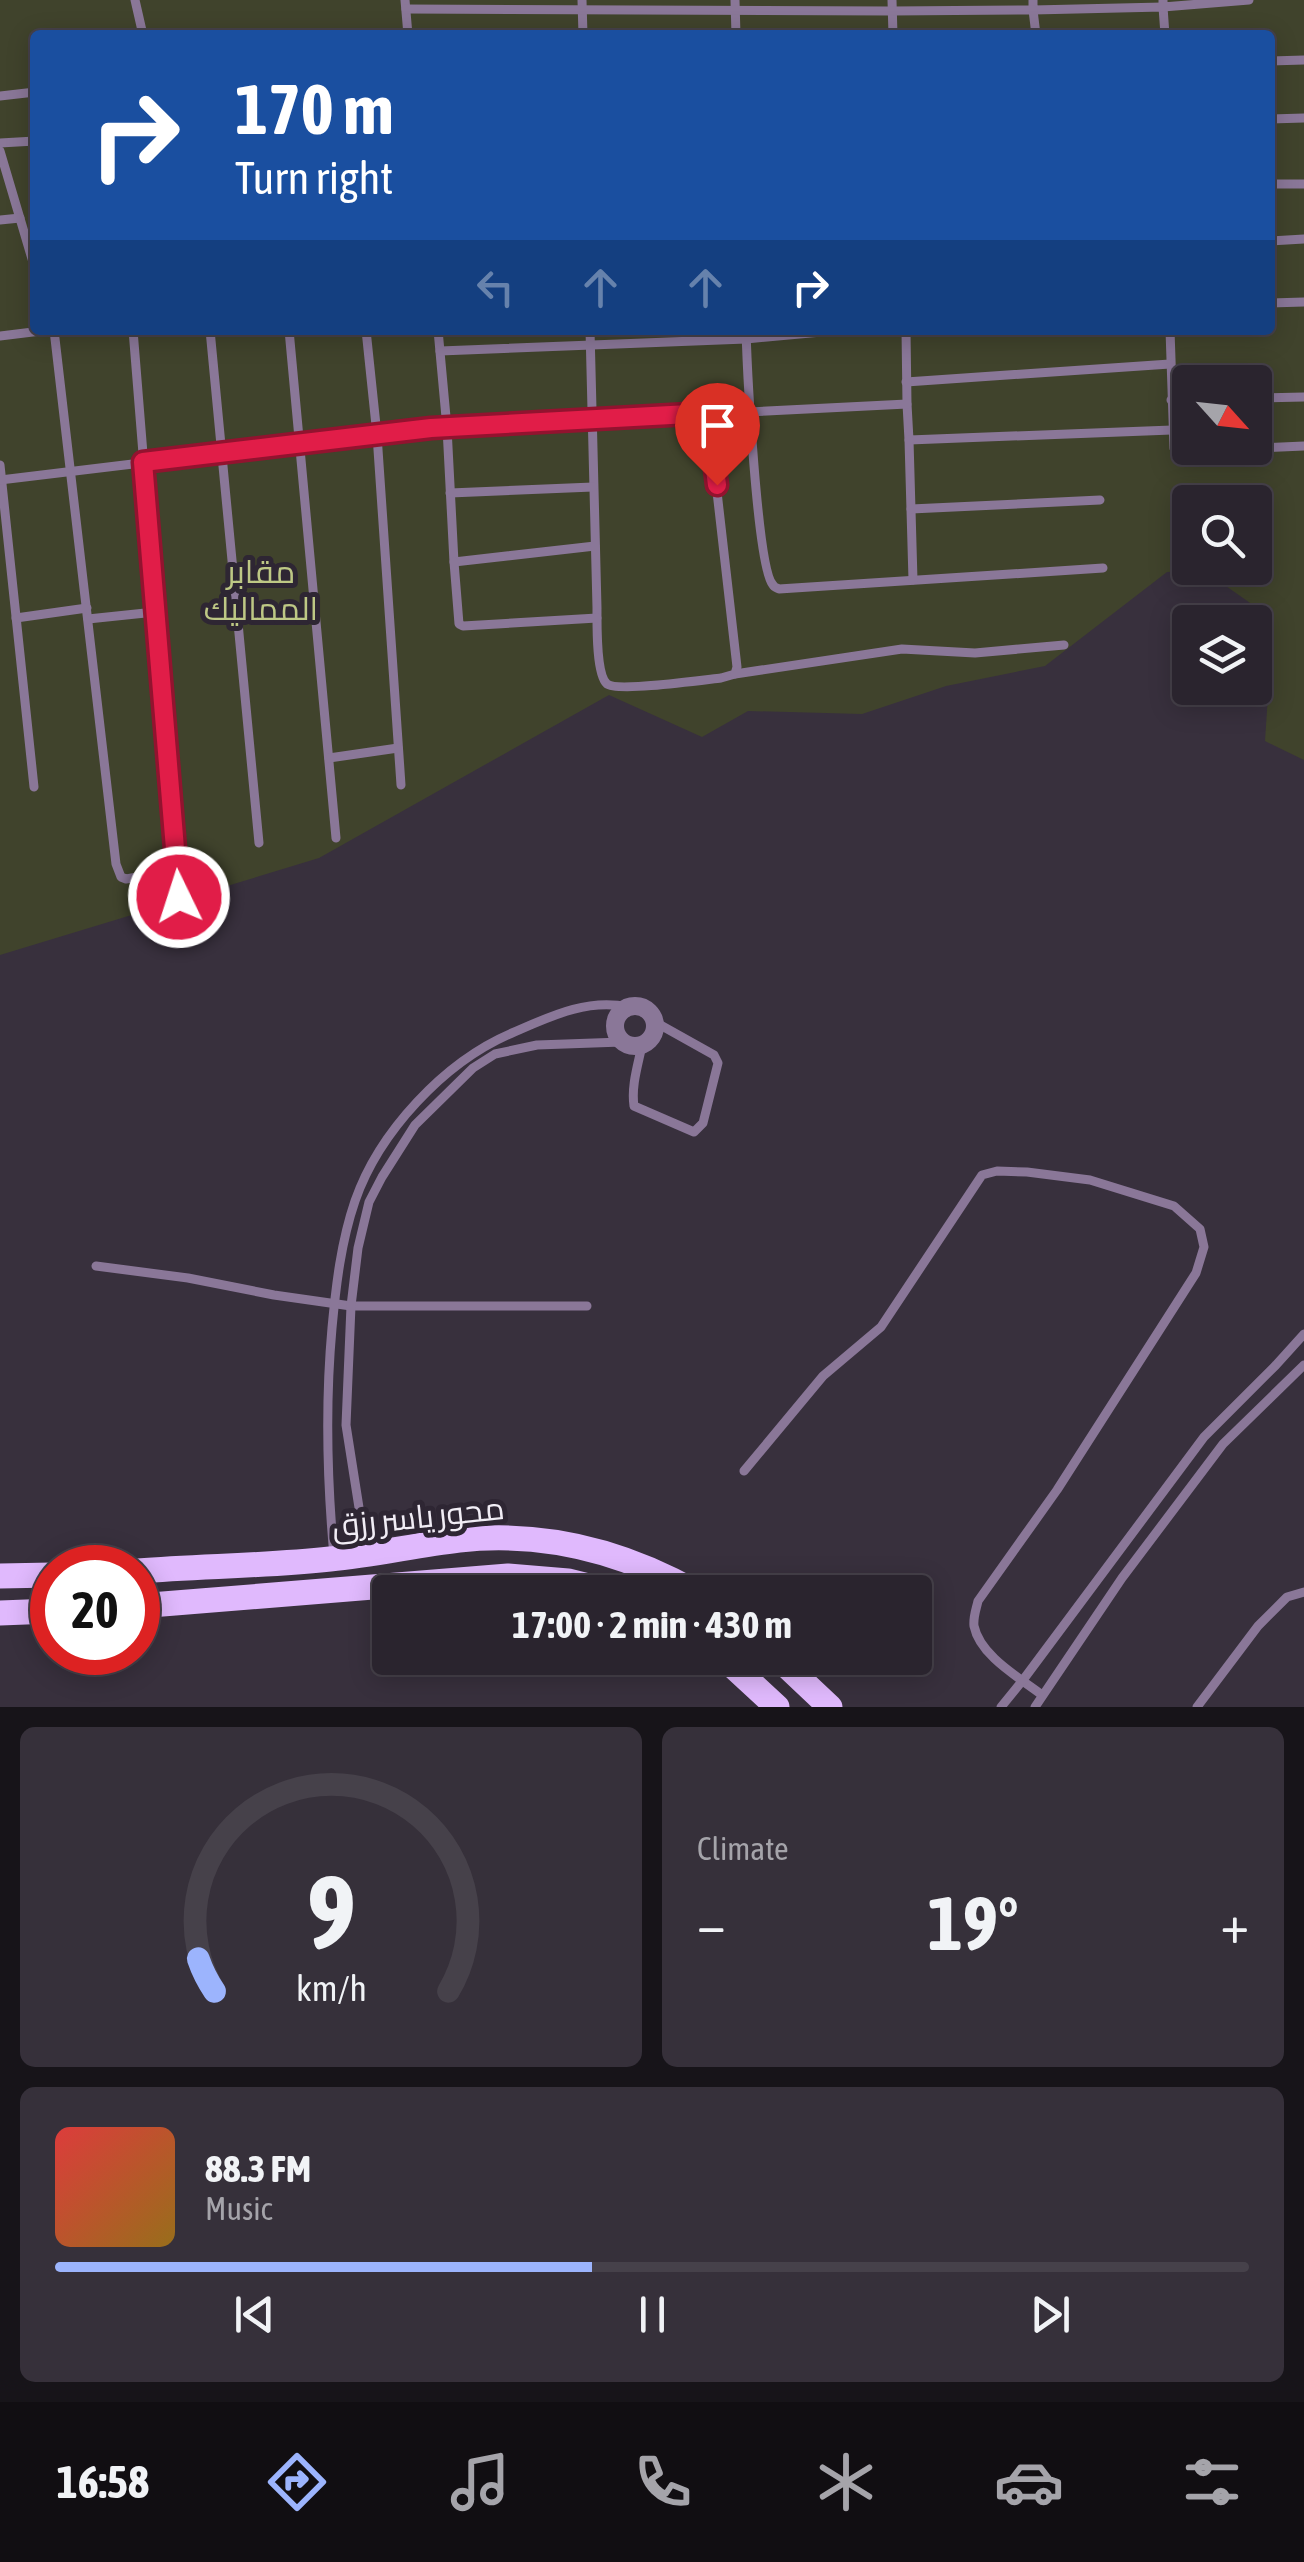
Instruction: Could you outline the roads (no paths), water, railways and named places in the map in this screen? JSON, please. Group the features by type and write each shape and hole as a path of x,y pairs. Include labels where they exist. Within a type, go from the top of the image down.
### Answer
{"main road":[{"name":"محور ياسر رزق","path":"160,1570 335,1559 483,1538 582,1546 662,1575"},
{"path":"0,1576 30,1575"},
{"name":"محور ياسر رزق","path":"160,1604 372,1587"},
{"path":"0,1613 30,1612"},
{"path":"742,1675 775,1706"},
{"path":"796,1675 830,1707"}],"street":[{"path":"642,1006 655,1022 653,1036 642,1046 635,1047 617,1037 615,1023 628,1007 642,1006"}],"lane":[{"path":"136,0 142,30"},
{"path":"408,30 405,5 892,6 1249,0"},
{"path":"1163,4 1165,30"},
{"path":"582,5 583,30"},
{"path":"1033,5 1036,30"},
{"path":"1275,61 1304,60"},
{"path":"0,96 30,93"},
{"path":"1275,119 1304,118"},
{"path":"30,143 1,153 30,253"},
{"path":"1275,184 1304,184"},
{"path":"0,220 20,218"},
{"path":"1275,241 1304,239"},
{"path":"1275,303 1304,302"},
{"path":"0,336 30,332"},
{"path":"52,335 72,471 116,864 126,880 177,870"},
{"path":"133,335 181,924"},
{"path":"210,335 259,843"},
{"path":"289,335 336,838"},
{"path":"367,335 377,435 400,786"},
{"path":"438,335 460,624 597,618"},
{"path":"590,335 597,618 600,671 608,685 630,687 722,678 902,649 975,652 1064,646"},
{"path":"440,351 746,335 761,528 769,578 772,586 780,589 1103,568"},
{"path":"906,335 912,580"},
{"path":"908,440 1172,430 1170,335"},
{"path":"906,382 1170,364"},
{"path":"1272,398 1304,398"},
{"path":"1,480 447,428 907,404"},
{"path":"708,413 736,674"},
{"path":"1272,447 1304,446"},
{"path":"0,465 34,787"},
{"path":"450,493 594,487"},
{"path":"910,509 1100,500"},
{"path":"454,562 595,546"},
{"path":"16,618 155,612"},
{"path":"329,758 398,748"},
{"path":"335,1559 326,1390 342,1245 356,1198 404,1118 430,1088 486,1044 575,1008 611,1003 628,1007"},
{"path":"642,1046 634,1106 694,1132 704,1122 717,1059 655,1022"},
{"path":"366,1555 346,1425 352,1306 358,1248 369,1202 394,1154 415,1126 473,1068 495,1054 537,1045 622,1042"},
{"path":"744,1471 823,1376 881,1327 982,1175 1027,1172 1090,1180 1174,1206 1200,1229 1204,1247 1196,1273 1056,1490 978,1602 973,1620 977,1636 988,1651 1042,1696"},
{"path":"96,1266 352,1306 586,1306"},
{"path":"1001,1707 1204,1436 1304,1334"},
{"path":"1035,1707 1122,1578 1222,1444 1304,1365"},
{"path":"1230,1411 1240,1425"},
{"path":"1216,1707 1200,1703 1258,1626 1287,1596 1304,1592"}],"park label":[{"name":"مقابر المماليك","path":"261,590"}]}
